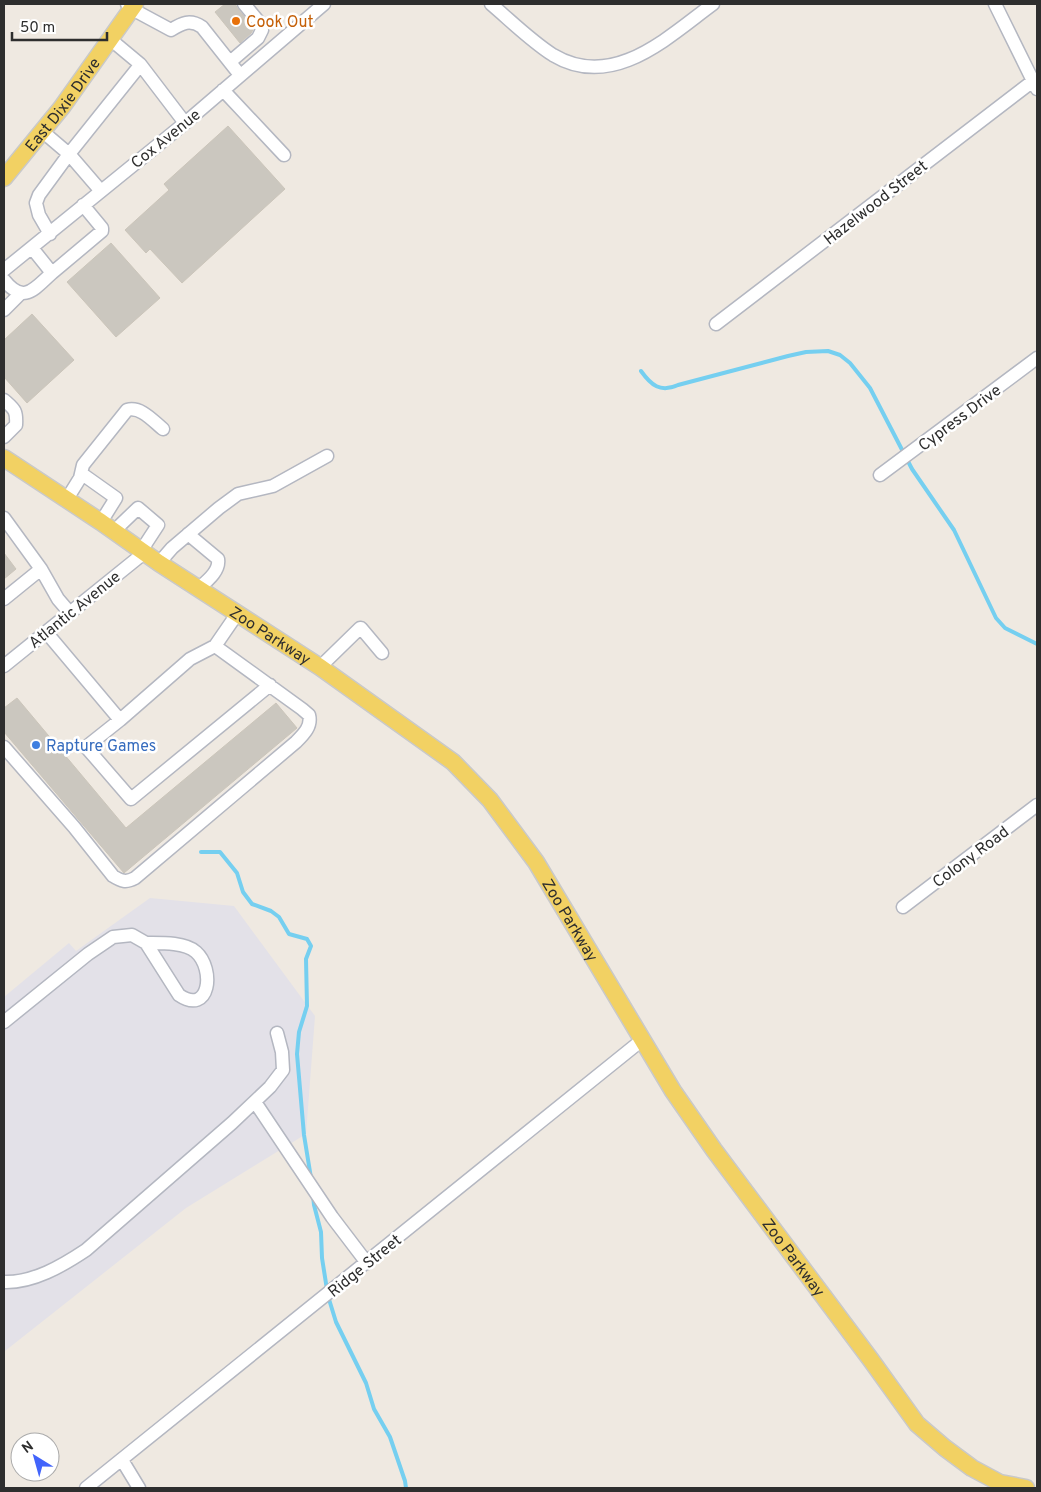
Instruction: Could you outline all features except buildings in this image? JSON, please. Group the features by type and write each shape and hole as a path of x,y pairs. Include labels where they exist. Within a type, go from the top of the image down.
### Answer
{"main road":[{"name":"East Dixie Drive","path":"4,178 62,107 110,39 131,5"},
{"name":"Zoo Parkway","path":"4,458 159,563 320,667 453,762 490,800 536,862 673,1091 714,1150 872,1360 917,1424 972,1468 1000,1483 1026,1488"}],"street":[{"path":"230,62 258,38 262,30 259,22 244,4"},
{"name":"Cox Avenue","path":"4,270 50,234 100,190 185,123 324,4"},
{"path":"491,4 554,56 579,66 610,67 637,58 713,4"},
{"path":"995,4 1035,85"},
{"path":"131,5 171,30 184,22 195,23 202,27 240,75"},
{"path":"110,39 140,64 185,123"},
{"path":"50,234 39,215 36,203 39,195 140,64"},
{"name":"Hazelwood Street","path":"716,324 1035,85"},
{"path":"223,90 284,155"},
{"path":"42,131 69,154 100,190"},
{"path":"4,280 9,286 21,293 31,292 102,231 102,228 83,205"},
{"path":"32,248 52,273"},
{"path":"4,310 21,293"},
{"name":"Cypress Drive","path":"880,476 1037,358"},
{"path":"4,400 16,411 17,417 16,425 4,436"},
{"path":"66,499 80,478 83,465 127,410 132,408 138,409 163,429"},
{"path":"159,563 188,534 238,494 273,486 327,456"},
{"path":"80,478 85,476 116,498 107,526"},
{"name":"Atlantic Avenue","path":"4,666 143,552 158,525 138,508 107,526"},
{"path":"4,518 58,599 70,613"},
{"path":"188,534 218,559 219,564 214,572 199,588"},
{"path":"4,599 40,570"},
{"path":"237,614 215,646 190,659 86,747 131,799 270,685"},
{"path":"320,667 360,628 382,653"},
{"path":"46,632 120,720"},
{"path":"4,747 74,827 113,876 128,882 136,878 296,742 309,725 309,715 215,646"},
{"name":"Colony Road","path":"903,907 1037,804"},
{"path":"4,1022 88,954 113,937 132,935 146,943 179,994 187,1000 197,1000 204,994 208,979 205,966 195,951 174,943 146,943"},
{"path":"4,1282 17,1282 44,1273 64,1264 86,1250 115,1227 255,1102 283,1070 282,1052 277,1032"},
{"name":"Ridge Street","path":"86,1488 642,1040"},
{"path":"255,1102 332,1217 367,1263"},
{"path":"122,1460 138,1488"}],"shaded area":[{"path":"150,898 234,906 315,1016 306,1134 186,1208 4,1351 4,997 69,943 76,951"}],"waterway":[{"path":"641,371 652,384 666,388 806,352 828,351 840,355 850,363 870,388 912,469 954,530 996,618 1005,628 1037,644"},
{"path":"201,852 220,852 237,873 243,892 252,904 271,911 279,917 289,934 307,939 311,946 306,959 307,1006 299,1032 297,1054 304,1135 311,1178"},
{"path":"313,1195 321,1232 322,1258 328,1296 336,1322 366,1383 374,1409 390,1437 406,1488"}],"place":[{"name":"Cook Out","path":"236,21"},
{"name":"Rapture Games","path":"36,745"}]}
